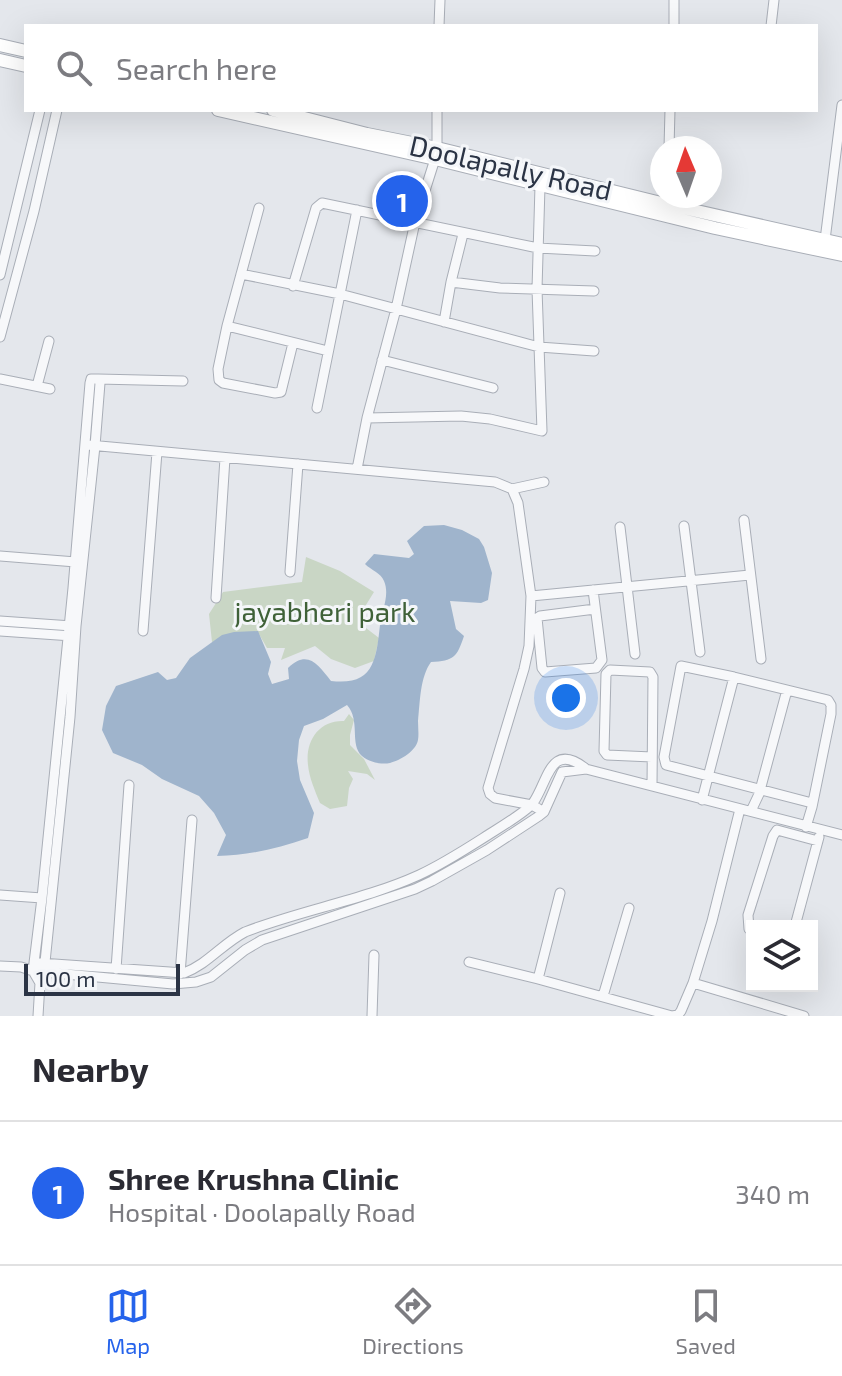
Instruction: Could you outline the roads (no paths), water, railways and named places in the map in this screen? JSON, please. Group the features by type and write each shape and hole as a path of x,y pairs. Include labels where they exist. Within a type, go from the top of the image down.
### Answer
{"main road":[{"path":"0,45 24,51"},
{"path":"0,60 24,66"},
{"name":"Doolapally Road","path":"228,112 650,197"},
{"name":"Doolapally Road","path":"281,112 367,134 540,186 842,255"},
{"name":"Doolapally Road","path":"699,208 842,244"}],"street":[{"path":"439,24 440,0"},
{"path":"674,0 674,24"},
{"path":"771,24 774,0"},
{"path":"825,240 842,105"},
{"path":"0,275 40,112"},
{"path":"0,337 4,303 41,179 57,112"},
{"path":"357,469 415,222 436,154 437,112"},
{"path":"669,136 670,112"},
{"path":"24,176 41,179"},
{"path":"367,418 461,416 542,431 537,289 540,186"},
{"path":"293,286 317,206 322,203 538,248 595,251"},
{"path":"259,208 227,326 218,369 219,380 281,392 293,343"},
{"path":"317,408 357,210"},
{"path":"444,322 463,234"},
{"path":"241,274 340,294 539,347 594,351"},
{"path":"451,282 500,288 594,291"},
{"path":"227,326 328,351"},
{"path":"37,386 49,341"},
{"path":"382,360 493,388"},
{"path":"0,379 50,389"},
{"path":"38,1016 42,898 90,445 90,381 183,381"},
{"path":"90,445 495,482 512,489 544,482"},
{"path":"143,631 157,452"},
{"path":"216,598 225,458"},
{"path":"290,572 298,464"},
{"path":"512,489 518,503 534,635 545,672 596,668 602,660 593,590"},
{"path":"744,520 761,659"},
{"path":"684,526 700,652"},
{"path":"620,527 635,654"},
{"path":"0,556 78,562"},
{"path":"531,596 750,575"},
{"path":"544,812 532,805 495,798 488,788 536,621 540,616 595,609"},
{"path":"0,621 72,631"},
{"path":"0,631 72,631"},
{"path":"39,967 70,717 72,631"},
{"path":"806,827 812,803 831,705 828,700 681,666 664,761 666,765 812,803"},
{"path":"652,757 607,755 604,751 606,674 610,670 650,672 653,677 652,786"},
{"path":"702,800 734,677"},
{"path":"751,811 787,690"},
{"path":"0,966 180,974 192,970 205,964 226,944 245,932 419,875 532,805 549,771 562,759 574,760 586,769"},
{"path":"39,967 173,984 211,977 262,940 425,885 487,850 544,812 562,772 586,769 751,811 806,827 819,836"},
{"path":"116,969 129,785"},
{"path":"469,962 672,1016 678,1015 693,983 712,921 740,809"},
{"path":"180,974 192,820"},
{"path":"748,920 777,830 819,836 842,835"},
{"path":"797,920 819,836"},
{"path":"538,979 560,893"},
{"path":"0,895 42,898"},
{"path":"603,996 629,908"},
{"path":"372,1016 374,955"},
{"path":"693,983 804,1016"},
{"path":"623,1016 625,1002"}],"water":[{"path":"444,525 479,539 484,547 492,573 488,600 481,603 450,601 456,629 464,636 454,656 431,662 427,668 421,690 418,740 414,748 399,760 386,764 362,756 356,745 353,718 347,705 304,726 297,761 300,780 314,813 308,838 263,851 217,856 226,835 214,813 199,796 113,753 102,730 106,706 116,686 158,672 167,680 176,678 190,658 222,635 258,631 271,662 268,674 272,684 289,679 288,668 301,660 312,661 331,681 356,679 364,675 377,649 386,592 383,578 365,564 374,554 409,558 414,554 407,541 424,526"}],"place":[{"name":"Shree Krushna Clinic","path":"402,201"}],"park label":[{"name":"jayabheri park","path":"325,611"}]}
